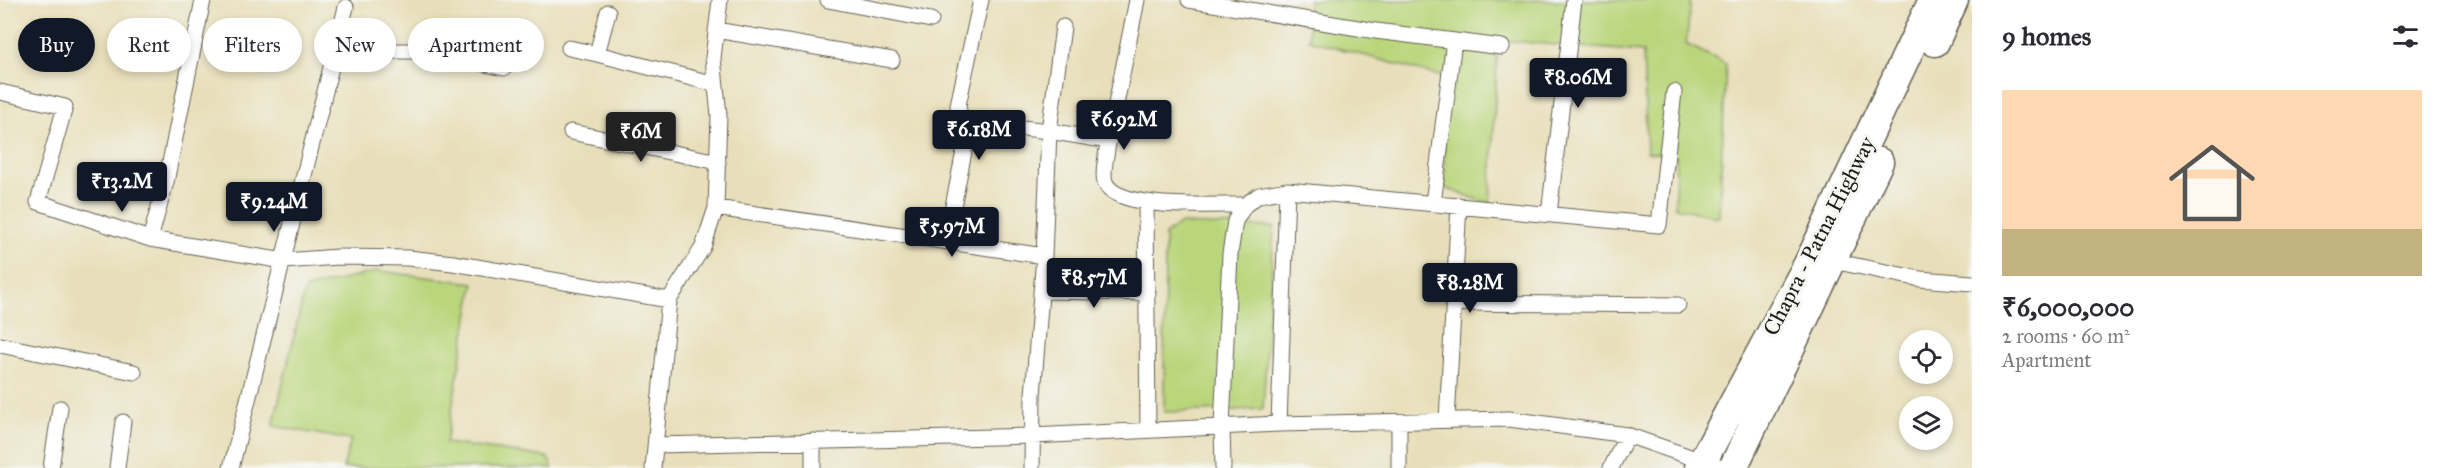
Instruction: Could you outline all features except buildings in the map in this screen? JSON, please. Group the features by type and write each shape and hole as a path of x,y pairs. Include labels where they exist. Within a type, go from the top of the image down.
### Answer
{"highway":[{"name":"Chapra - Patna Highway","path":"1708,466 1810,260 1933,0"},
{"name":"Chapra - Patna Highway","path":"1733,468 1833,261 1954,0"}],"street":[{"path":"150,239 168,171 203,0"},
{"path":"653,468 669,300 703,247 716,208 719,115 713,58 720,0"},
{"path":"828,0 931,20"},
{"path":"981,0 958,105 962,119 970,123 1049,131 1109,141"},
{"path":"1137,0 1104,170 1106,182 1111,190 1127,198 1146,203 1245,205"},
{"path":"1189,0 1376,31 1502,47"},
{"path":"1549,214 1574,0"},
{"path":"343,18 346,7"},
{"path":"597,54 608,12"},
{"path":"1032,468 1049,131 1063,27"},
{"path":"716,30 892,60"},
{"path":"1433,203 1454,41"},
{"path":"569,48 714,84"},
{"path":"231,468 329,72"},
{"path":"0,92 65,107 38,202 150,239 284,261 338,257 408,258 453,262 669,300"},
{"path":"1223,468 1222,427 1230,254 1235,221 1245,205 1259,195 1287,190 1659,225 1674,92"},
{"path":"946,241 970,123"},
{"path":"571,132 718,162"},
{"path":"1279,424 1287,190"},
{"path":"1146,203 1148,429"},
{"path":"1447,420 1459,205"},
{"path":"716,208 1044,256"},
{"path":"1833,261 1920,279 1972,282"},
{"path":"1041,291 1148,293"},
{"path":"1454,303 1678,305"},
{"path":"0,345 134,372"},
{"path":"51,468 60,408"},
{"path":"656,445 1032,436 1279,424 1509,419 1627,435 1708,466"},
{"path":"117,468 123,422"},
{"path":"1399,422 1399,468"},
{"path":"1611,468 1627,435"},
{"path":"813,441 813,468"}],"green space":[{"path":"1308,0 1691,0 1686,44 1726,64 1719,217 1675,207 1676,156 1647,152 1643,52 1498,40 1490,204 1445,188 1442,77 1309,40"},
{"path":"1179,224 1274,227 1263,409 1164,412 1165,235"},
{"path":"378,271 474,283 446,443 547,457 553,468 343,468 351,440 273,426 305,289"}]}
